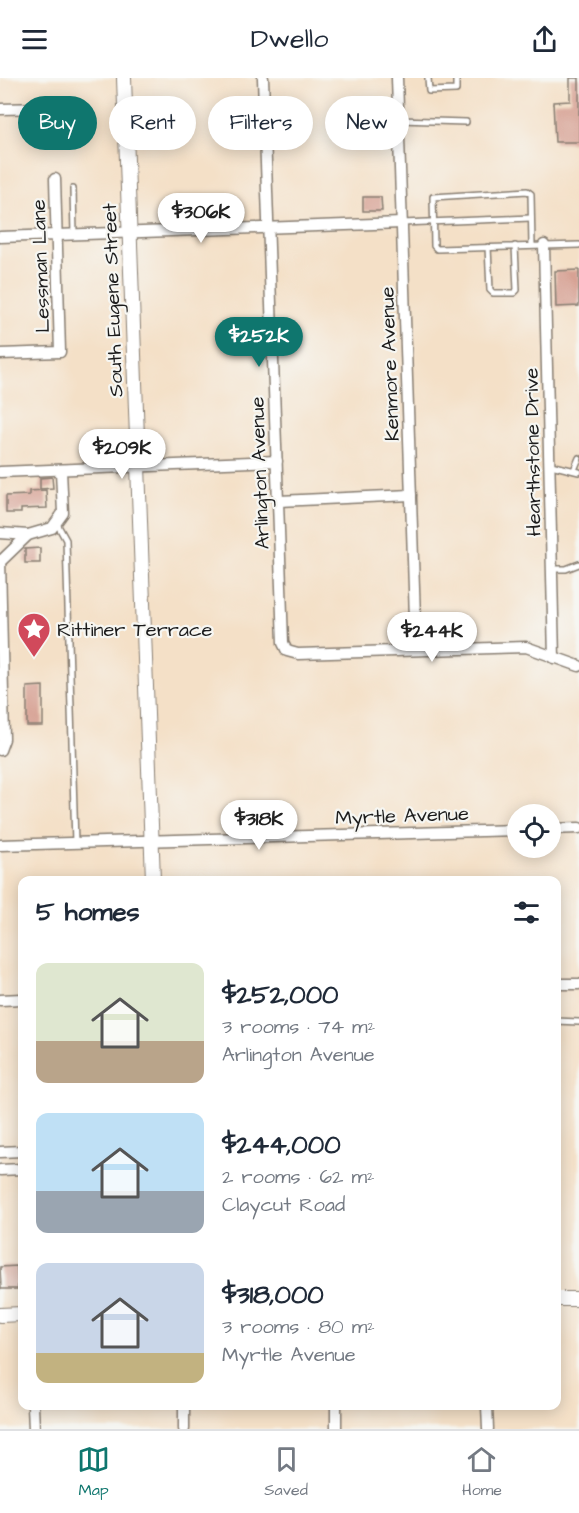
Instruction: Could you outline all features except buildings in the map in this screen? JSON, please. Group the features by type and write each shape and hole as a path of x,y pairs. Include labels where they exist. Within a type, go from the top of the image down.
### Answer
{"street":[{"name":"South Eugene Street","path":"124,78 153,876"},
{"name":"Arlington Avenue","path":"263,78 283,643 287,651 298,654 416,649"},
{"name":"Kenmore Avenue","path":"397,78 398,96"},
{"path":"0,109 18,109"},
{"name":"Kenmore Avenue","path":"400,150 416,649"},
{"name":"Lessman Lane","path":"0,354 60,352 55,179"},
{"path":"0,237 402,223"},
{"name":"Hearthstone Drive","path":"544,245 554,658"},
{"path":"0,472 277,461"},
{"path":"0,533 28,535 52,528 63,513 61,471"},
{"path":"279,501 411,495"},
{"path":"0,750 4,739 0,561 28,535"},
{"path":"416,649 526,647 579,666"},
{"path":"561,829 579,828"},
{"name":"Myrtle Avenue","path":"0,845 507,830"},
{"path":"561,984 579,984"},
{"path":"0,1000 18,999"},
{"path":"0,1152 18,1151"},
{"path":"0,1170 18,1169"},
{"path":"561,1299 579,1299"},
{"path":"0,1315 18,1314"},
{"path":"33,1410 34,1429"},
{"path":"184,1410 184,1429"},
{"path":"336,1410 336,1429"},
{"path":"487,1410 488,1429"}],"lane":[{"path":"428,78 429,91 456,90 456,78"},
{"path":"409,120 466,122"},
{"path":"73,189 74,235"},
{"path":"532,246 531,194 527,191 436,195 433,197 434,246 437,249 579,245"},
{"path":"402,223 531,218"},
{"path":"488,247 490,290 493,293 514,293 517,290 515,246"},
{"path":"551,465 577,471 579,458"},
{"path":"56,522 66,540 75,843"},
{"path":"552,569 567,569 579,564"},
{"path":"561,1021 579,1023"}],"place":[{"name":"Rittiner Terrace","path":"34,658"}]}
